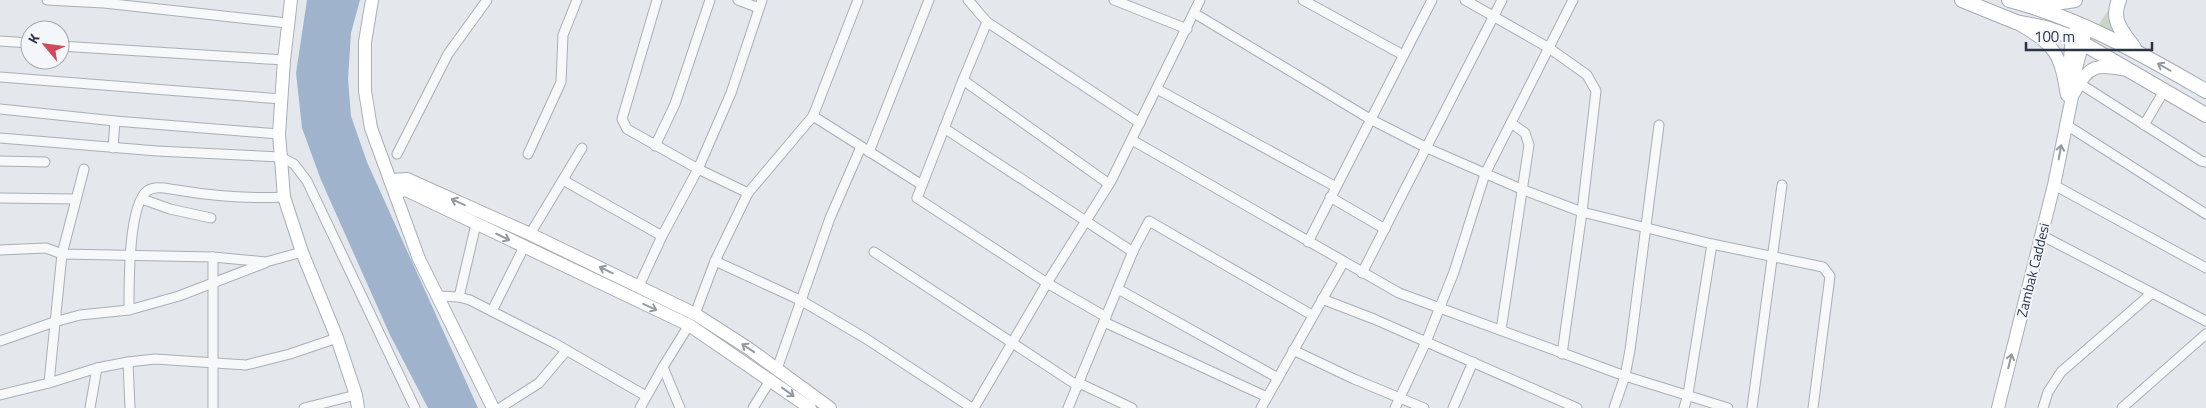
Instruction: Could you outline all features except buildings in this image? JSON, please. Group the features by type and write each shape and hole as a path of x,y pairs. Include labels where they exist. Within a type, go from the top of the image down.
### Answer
{"main road":[{"path":"291,0 287,23 279,134 284,196 302,252 337,338 356,395 358,408"},
{"path":"372,0 365,42 365,91 371,128 420,259 493,408"},
{"path":"1962,0 2016,22 2046,28 2077,40 2206,115"},
{"path":"2008,0 2034,6 2083,25 2138,52 2206,91"},
{"path":"2034,6 2075,0"},
{"path":"2119,0 2116,14 2117,23 2121,32 2138,52"},
{"path":"2016,22 2054,48 2063,67 2070,96"},
{"path":"2070,96 2077,40 2083,25"},
{"path":"2070,96 2092,69 2103,65 2133,72"},
{"name":"Zambak Caddesi","path":"1998,408 2054,185 2070,96"},
{"path":"392,186 407,179 530,234 639,286 830,408"},
{"path":"392,186 406,190 524,247 692,320"},
{"path":"774,374 810,408"}],"street":[{"path":"47,0 104,1 287,23"},
{"path":"397,154 448,54 488,0"},
{"path":"528,154 561,82 564,35 577,0"},
{"path":"657,0 622,119 626,129 698,169 748,193"},
{"path":"655,146 676,104 710,0"},
{"path":"639,286 662,236 698,169 731,93 761,4 738,0"},
{"path":"640,408 662,367 692,320 715,262 748,193 813,116 858,0"},
{"path":"869,152 929,0"},
{"path":"968,0 987,22 1140,123"},
{"path":"1114,0 1187,30"},
{"path":"715,262 802,302 865,338 973,408 1047,283 1109,184 1187,30 1200,0"},
{"path":"1303,0 1404,55"},
{"path":"1308,242 1432,0"},
{"path":"1465,0 1549,48 1587,75 1596,91 1582,212 1562,354"},
{"path":"1362,273 1502,0"},
{"path":"1395,408 1426,342 1454,272 1485,174 1573,0"},
{"path":"1194,14 1370,119 1427,148 1521,189 1582,212 1712,244 1826,269 1830,276 1813,408"},
{"path":"987,22 917,198 1105,319 1267,398"},
{"path":"0,41 20,43"},
{"path":"70,47 284,60"},
{"path":"0,76 281,99"},
{"path":"963,80 1109,184"},
{"path":"2079,83 2206,162"},
{"path":"1157,88 1336,187"},
{"path":"2144,125 2164,91"},
{"path":"0,109 115,121 279,134"},
{"path":"813,116 922,185"},
{"path":"112,148 115,121"},
{"path":"1501,330 1529,141 1526,133 1511,124"},
{"path":"1614,408 1625,376 1659,125"},
{"path":"2065,127 2206,214"},
{"path":"944,128 1133,252"},
{"path":"0,138 112,148 280,157 294,164 307,181 415,408"},
{"path":"1132,140 1343,263 1399,293 1562,354 1728,408"},
{"path":"753,408 774,374 802,302 830,218 861,147"},
{"path":"530,234 582,148"},
{"path":"0,161 45,162"},
{"path":"49,383 62,254 84,169"},
{"path":"563,180 662,236"},
{"path":"1752,408 1782,185"},
{"path":"2054,185 2206,268"},
{"path":"129,310 130,256 136,215 147,192 161,188 221,197 256,199 284,196"},
{"path":"1330,197 1385,228"},
{"path":"0,198 76,199"},
{"path":"142,199 170,209 211,218"},
{"path":"1068,408 1133,252 1149,222 1312,316"},
{"path":"459,297 476,224"},
{"path":"2041,235 2206,321"},
{"path":"1684,408 1688,394 1712,244"},
{"path":"492,311 524,247"},
{"path":"0,250 46,248 62,254 213,257 266,262"},
{"path":"0,341 80,315 129,310 180,296 266,262 302,252"},
{"path":"874,252 1079,384 1132,408"},
{"path":"213,257 213,408"},
{"path":"1261,408 1343,263"},
{"path":"1118,289 1278,378"},
{"path":"2043,408 2048,392 2061,372 2152,293"},
{"path":"438,296 459,297 492,311 646,396"},
{"path":"1322,299 1577,408"},
{"path":"2122,408 2206,334"},
{"path":"0,394 49,383 97,368 128,362 155,359 246,365 290,354 337,338"},
{"path":"1293,350 1424,408"},
{"path":"500,408 539,383 566,351"},
{"path":"128,362 130,408"},
{"path":"1453,408 1473,362"},
{"path":"662,367 680,408"},
{"path":"90,408 97,368"},
{"path":"304,408 356,395"}],"green space":[{"path":"2109,9 2111,9 2113,34 2098,26"}],"water":[{"path":"307,0 360,0 351,33 348,79 351,116 367,162 478,408 428,408 390,335 321,180 302,128 296,73"}]}
